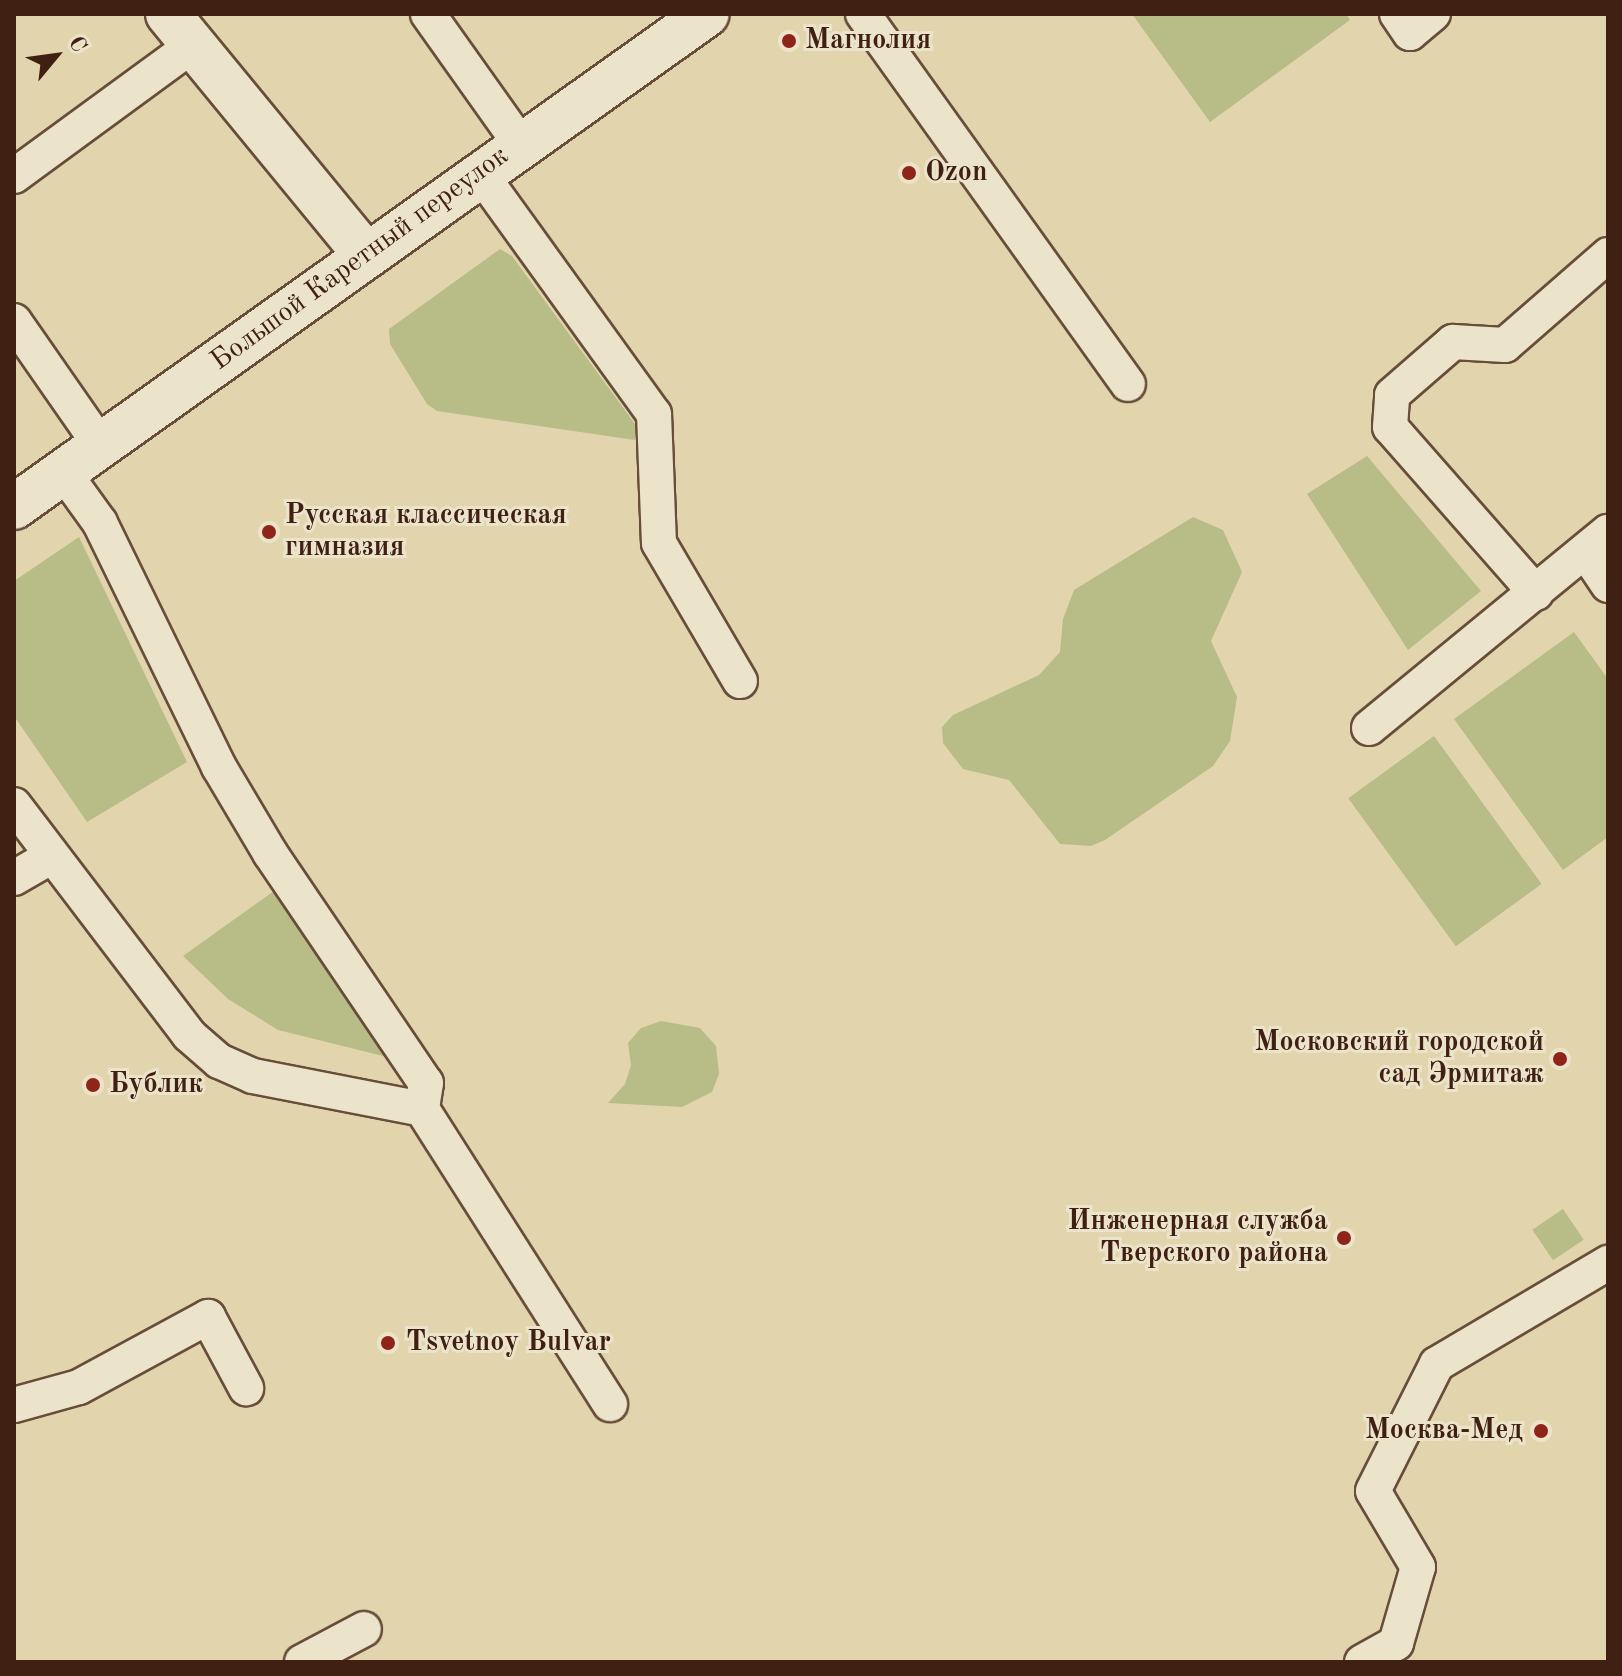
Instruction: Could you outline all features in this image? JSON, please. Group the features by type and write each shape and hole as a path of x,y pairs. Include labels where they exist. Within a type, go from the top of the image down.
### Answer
{"street":[{"name":"Большой Каретный переулок","path":"14,507 365,254 707,14"},
{"path":"180,29 365,254"}],"lane":[{"path":"428,14 521,145"},
{"path":"863,14 1128,384"},
{"path":"1397,14 1410,33 1433,14"},
{"path":"14,176 180,29"},
{"path":"480,173 654,414 659,543 740,681"},
{"path":"1536,593 1390,427 1392,395 1453,342 1505,345 1608,255"},
{"path":"14,321 101,446"},
{"path":"64,473 100,523 219,767 270,853 426,1083 422,1109 610,1404"},
{"path":"1369,728 1597,542 1608,585"},
{"path":"14,805 189,1035 219,1061 253,1076 422,1109"},
{"path":"14,878 52,856"},
{"path":"1362,1662 1396,1643 1418,1567 1373,1491 1437,1364 1608,1263"},
{"path":"14,1405 79,1387 208,1317 246,1388"},
{"path":"302,1662 364,1629"}],"green space":[{"path":"1132,14 1346,14 1350,20 1210,122"},
{"path":"500,249 512,256 635,424 635,440 437,411 427,404 390,344 389,329"},
{"path":"1367,456 1481,591 1408,650 1307,494"},
{"path":"1193,517 1223,530 1242,572 1211,641 1237,697 1230,741 1213,766 1105,840 1091,846 1060,844 1009,780 963,769 943,743 942,727 953,715 1039,675 1060,652 1063,619 1074,590"},
{"path":"79,537 187,762 87,822 14,716 14,581"},
{"path":"1574,632 1608,679 1608,837 1563,870 1454,719"},
{"path":"1434,736 1542,884 1456,946 1348,798"},
{"path":"274,891 391,1058 278,1030 228,999 183,956"},
{"path":"661,1021 700,1028 716,1046 719,1074 712,1092 682,1107 608,1103 625,1084 631,1065 628,1043 641,1028"},
{"path":"1563,1209 1584,1240 1553,1260 1532,1230"}],"place":[{"name":"Магнолия","path":"789,41"},
{"name":"Ozon","path":"909,173"},
{"name":"Русская классическая гимназия","path":"269,532"},
{"name":"Московский городской сад Эрмитаж","path":"1560,1059"},
{"name":"Бублик","path":"93,1085"},
{"name":"Инженерная служба Тверского района","path":"1344,1238"},
{"name":"Tsvetnoy Bulvar","path":"388,1343"},
{"name":"Москва-Мед","path":"1541,1431"}]}
